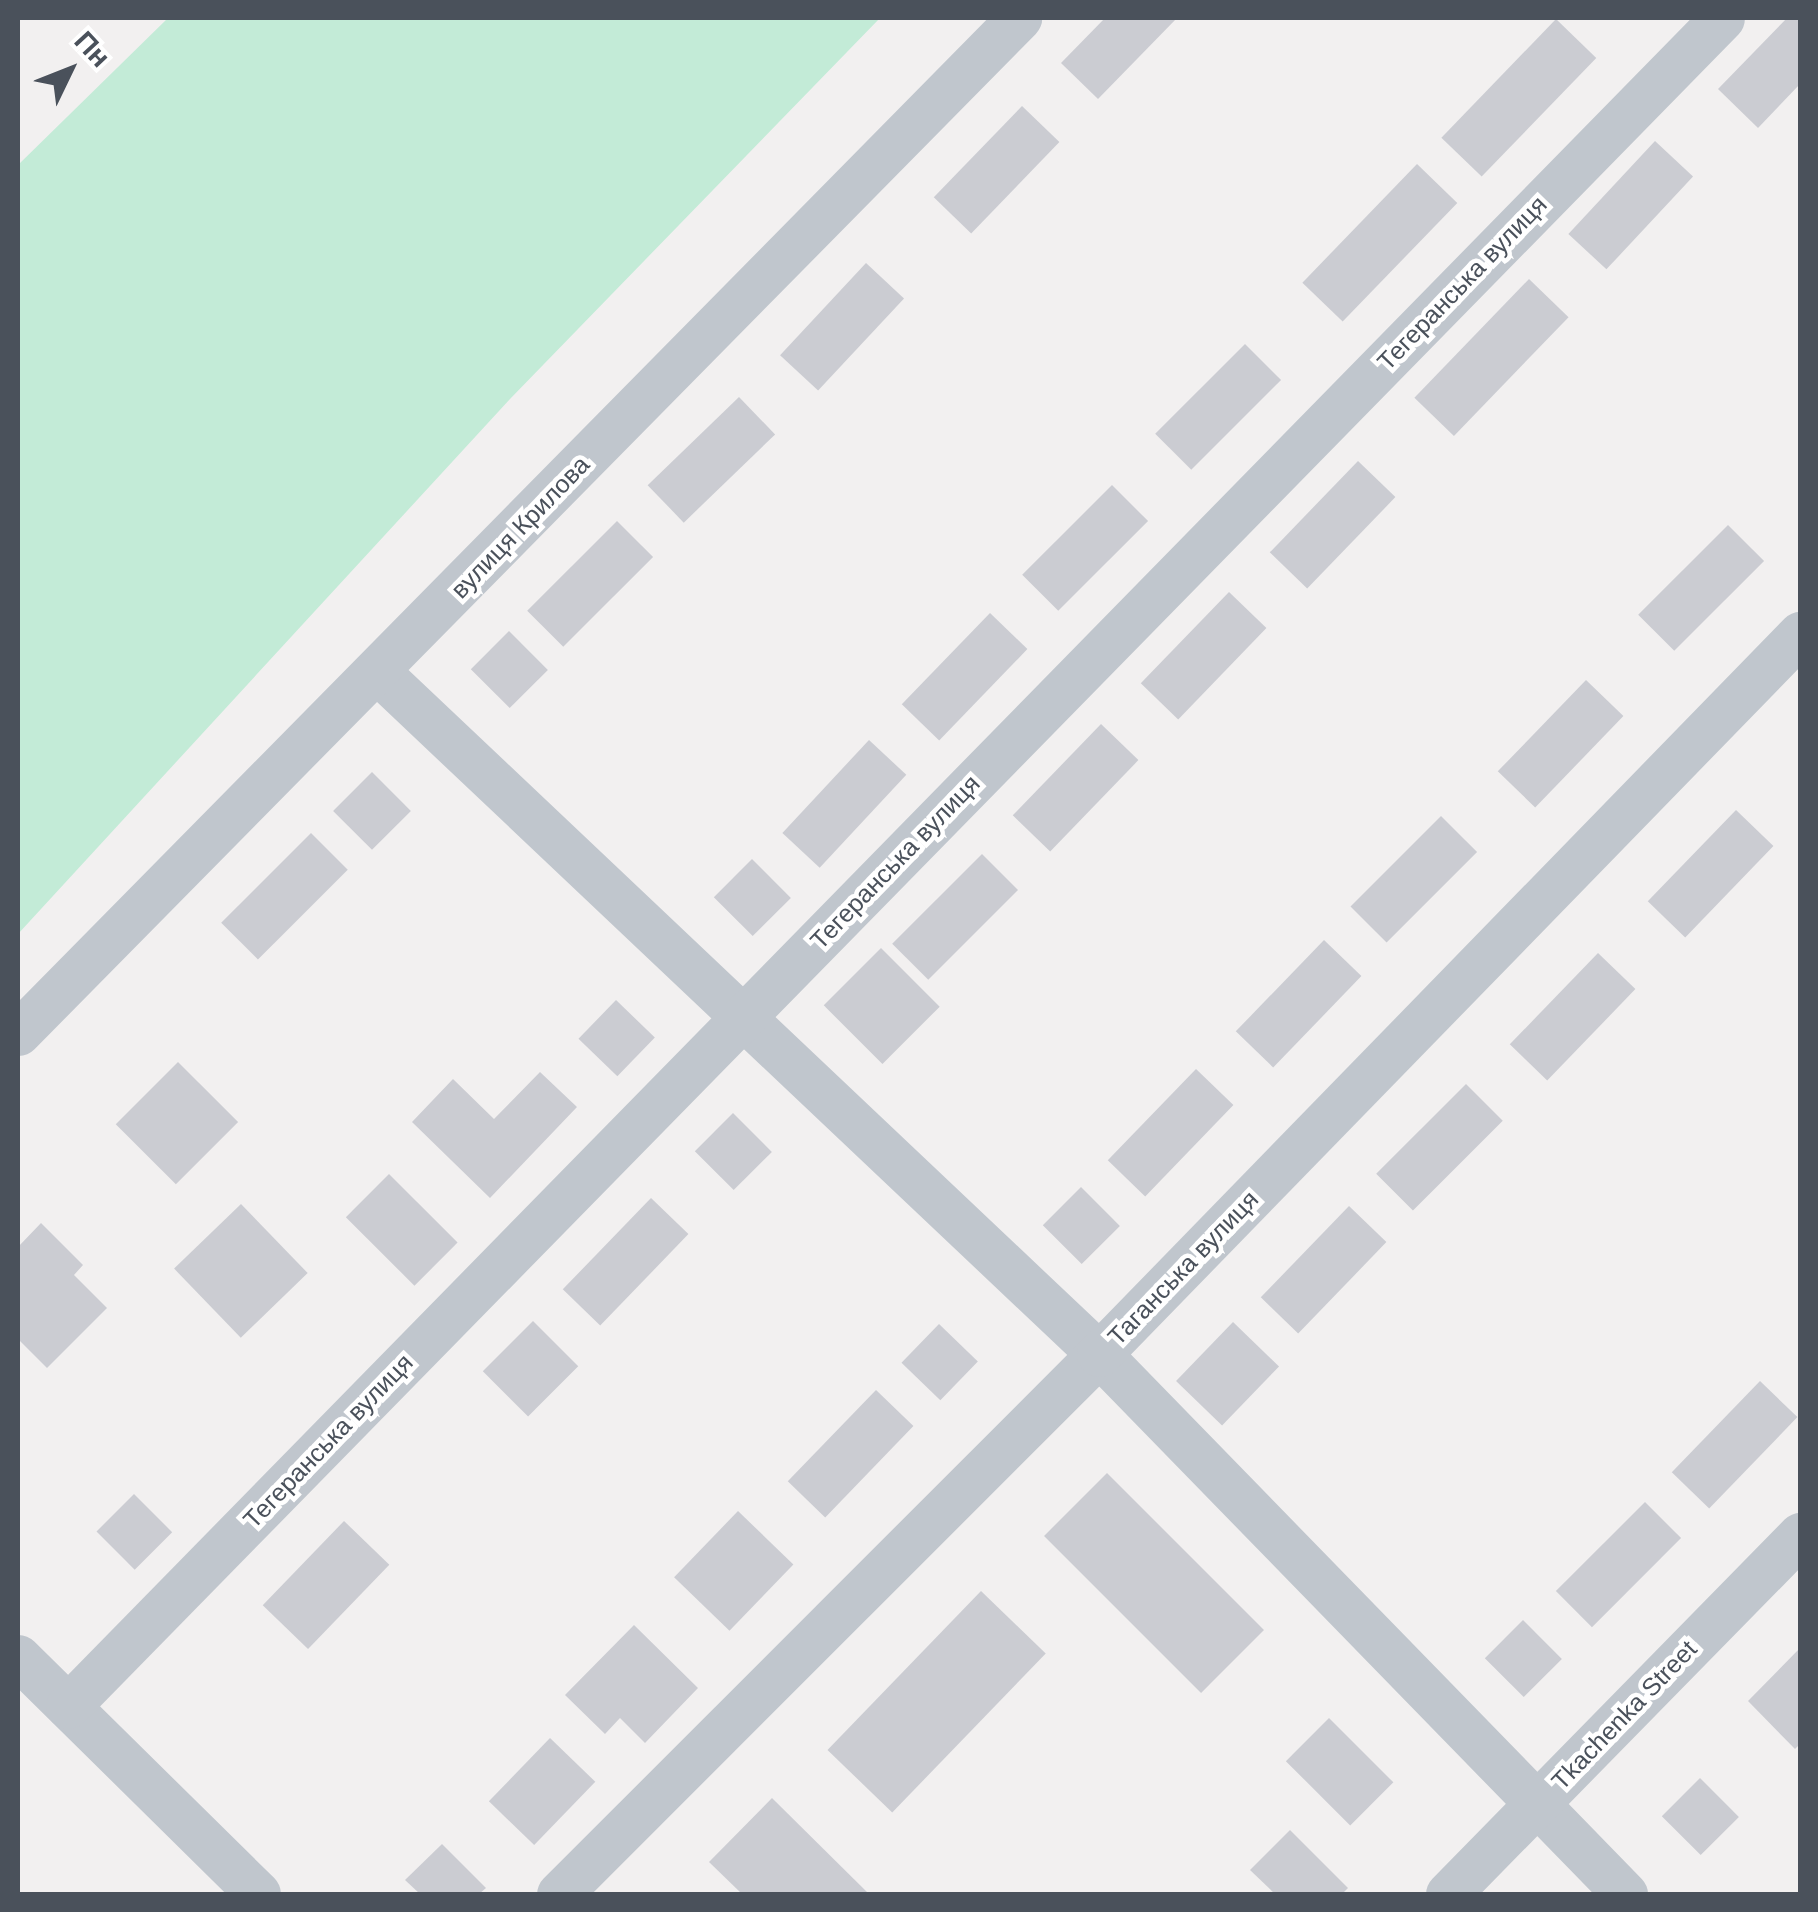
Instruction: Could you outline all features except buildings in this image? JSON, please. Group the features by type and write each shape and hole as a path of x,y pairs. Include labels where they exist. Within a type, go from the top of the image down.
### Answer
{"street":[{"name":"вулиця Крилова","path":"18,1033 1019,18"},
{"name":"Тегеранська вулиця","path":"68,1706 1722,18"},
{"name":"Таганська вулиця","path":"559,1894 1099,1354 1800,634"},
{"path":"378,672 1099,1354 1535,1806 1625,1894"},
{"name":"Tkachenka Street","path":"1448,1894 1800,1535"},
{"path":"18,1656 258,1894"}],"green space":[{"path":"168,18 880,18 510,399 18,934 18,165"}]}
